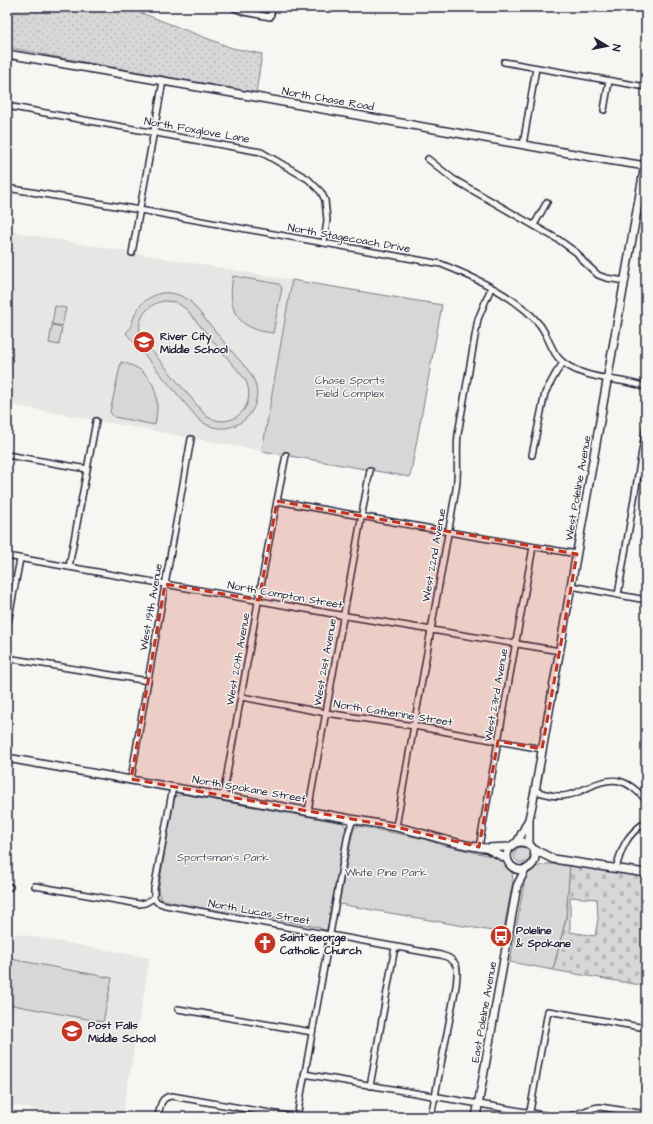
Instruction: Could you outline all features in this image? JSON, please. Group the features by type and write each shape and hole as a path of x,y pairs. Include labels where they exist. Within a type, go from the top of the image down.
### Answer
{"street":[{"path":"232,7 244,12 270,16 273,7"},
{"name":"North Chase Road","path":"7,54 523,145 646,164"},
{"path":"504,62 646,87"},
{"path":"523,145 536,68"},
{"path":"132,253 163,81"},
{"path":"604,110 609,81"},
{"name":"North Foxglove Lane","path":"7,106 261,152 308,179 321,192 324,200 326,220 324,244"},
{"path":"428,159 453,179 559,240 577,253 598,275 625,281"},
{"name":"West Poleline Avenue","path":"529,843 529,819 646,164"},
{"name":"North Stagecoach Drive","path":"7,188 140,210 441,264 463,272 510,298 527,310 540,326 548,338 557,357 563,363"},
{"path":"534,225 547,202"},
{"name":"West 22nd Avenue","path":"396,826 458,476 456,452 458,434 478,319 491,288"},
{"path":"532,455 545,394 563,363 582,372 646,387"},
{"path":"69,567 96,421"},
{"path":"618,594 646,427"},
{"name":"West 19th Avenue","path":"131,779 191,439"},
{"path":"7,455 87,469"},
{"name":"West 20th Avenue","path":"223,796 286,455"},
{"name":"West 21st Avenue","path":"308,811 370,470"},
{"path":"277,501 577,554"},
{"name":"West 23rd Avenue","path":"482,847 498,741 533,547"},
{"name":"North Compton Street","path":"7,556 430,630 560,651"},
{"path":"7,628 20,559"},
{"path":"571,586 646,600"},
{"path":"7,658 148,681"},
{"name":"North Catherine Street","path":"242,697 326,713 414,726 542,749"},
{"name":"North Spokane Street","path":"7,758 396,826 444,840 482,847 510,847"},
{"path":"535,791 551,796 568,795 604,781 616,780 634,787 646,800"},
{"path":"35,886 139,904 145,903 154,898 154,889 173,787"},
{"path":"297,1117 348,834 353,819"},
{"name":"West Poleline Avenue","path":"518,842 529,819"},
{"path":"616,868 627,839 636,829 646,822"},
{"path":"553,859 542,861 533,864 525,870 520,870 511,866 507,859 507,852 510,847 522,841 529,843 535,850 553,859 646,873"},
{"name":"North Spokane Street","path":"482,847 507,859"},
{"path":"533,864 536,857 535,850"},
{"name":"East Poleline Avenue","path":"511,866 517,886"},
{"name":"East Poleline Avenue","path":"476,1117 517,886 525,870"},
{"name":"North Lucas Street","path":"154,898 157,902 165,905 446,956 455,963 457,974 435,1096"},
{"path":"370,1086 395,947"},
{"path":"178,1009 312,1032"},
{"path":"529,1115 548,1011 646,1028"},
{"path":"304,1074 479,1103 529,1115 555,1117"},
{"path":"158,1117 160,1103 166,1097 176,1096 293,1117"},
{"path":"432,1117 435,1096"},
{"path":"565,1117 600,1107 646,1114"}],"highlighted area":[{"path":"277,501 577,554 542,749 498,741 479,847 396,827 131,779 165,584 259,600"}],"shaded area":[{"name":"River City Middle School","path":"7,231 292,280 262,451 7,404"},
{"name":"Post Falls Middle School","path":"7,932 150,958 122,1117 74,1117 7,1104"}],"green space":[{"path":"7,7 126,7 232,48 262,54 256,93 7,47"},
{"path":"233,276 279,284 282,288 273,333 260,331 250,327 237,316 233,308 232,299 231,288"},
{"name":"Chase Sports Field Complex","path":"292,280 442,305 410,477 262,451"},
{"path":"157,294 174,294 191,302 249,372 256,385 257,392 255,405 248,417 236,425 227,428 212,427 203,423 126,333 141,304 148,298","holes":["164,301 176,302 186,309 245,379 248,389 246,407 240,414 233,418 225,421 216,420 206,416 142,339 140,333 141,320 147,310"]},
{"path":"55,306 66,308 62,326 52,324"},
{"path":"52,325 62,327 59,345 49,343"},
{"path":"121,362 142,371 153,385 157,403 155,425 114,417 110,412"},
{"name":"Sportsman's Park","path":"182,794 343,823 346,830 327,929 324,930 318,927 269,918 266,919 185,905 161,899 158,891 174,801 176,796"},
{"name":"White Pine Park","path":"358,826 421,838 442,845 500,858 512,871 513,881 503,933 339,904 351,840 354,828"},
{"path":"519,847 525,847 530,852 528,861 525,863 519,863 514,858 514,852"},
{"path":"570,862 646,873 646,986 553,970 566,918","holes":["570,897 597,899 598,919 595,936 570,932"]},
{"path":"548,864 570,865 566,918 553,970 510,962 525,878 529,872 535,868"},
{"path":"11,959 112,978 103,1022 7,1004 7,981"}],"place":[{"name":"River City Middle School","path":"144,342"},
{"name":"Poleline & Spokane","path":"501,936"},
{"name":"Saint George Catholic Church","path":"265,943"},
{"name":"Post Falls Middle School","path":"72,1031"}]}
